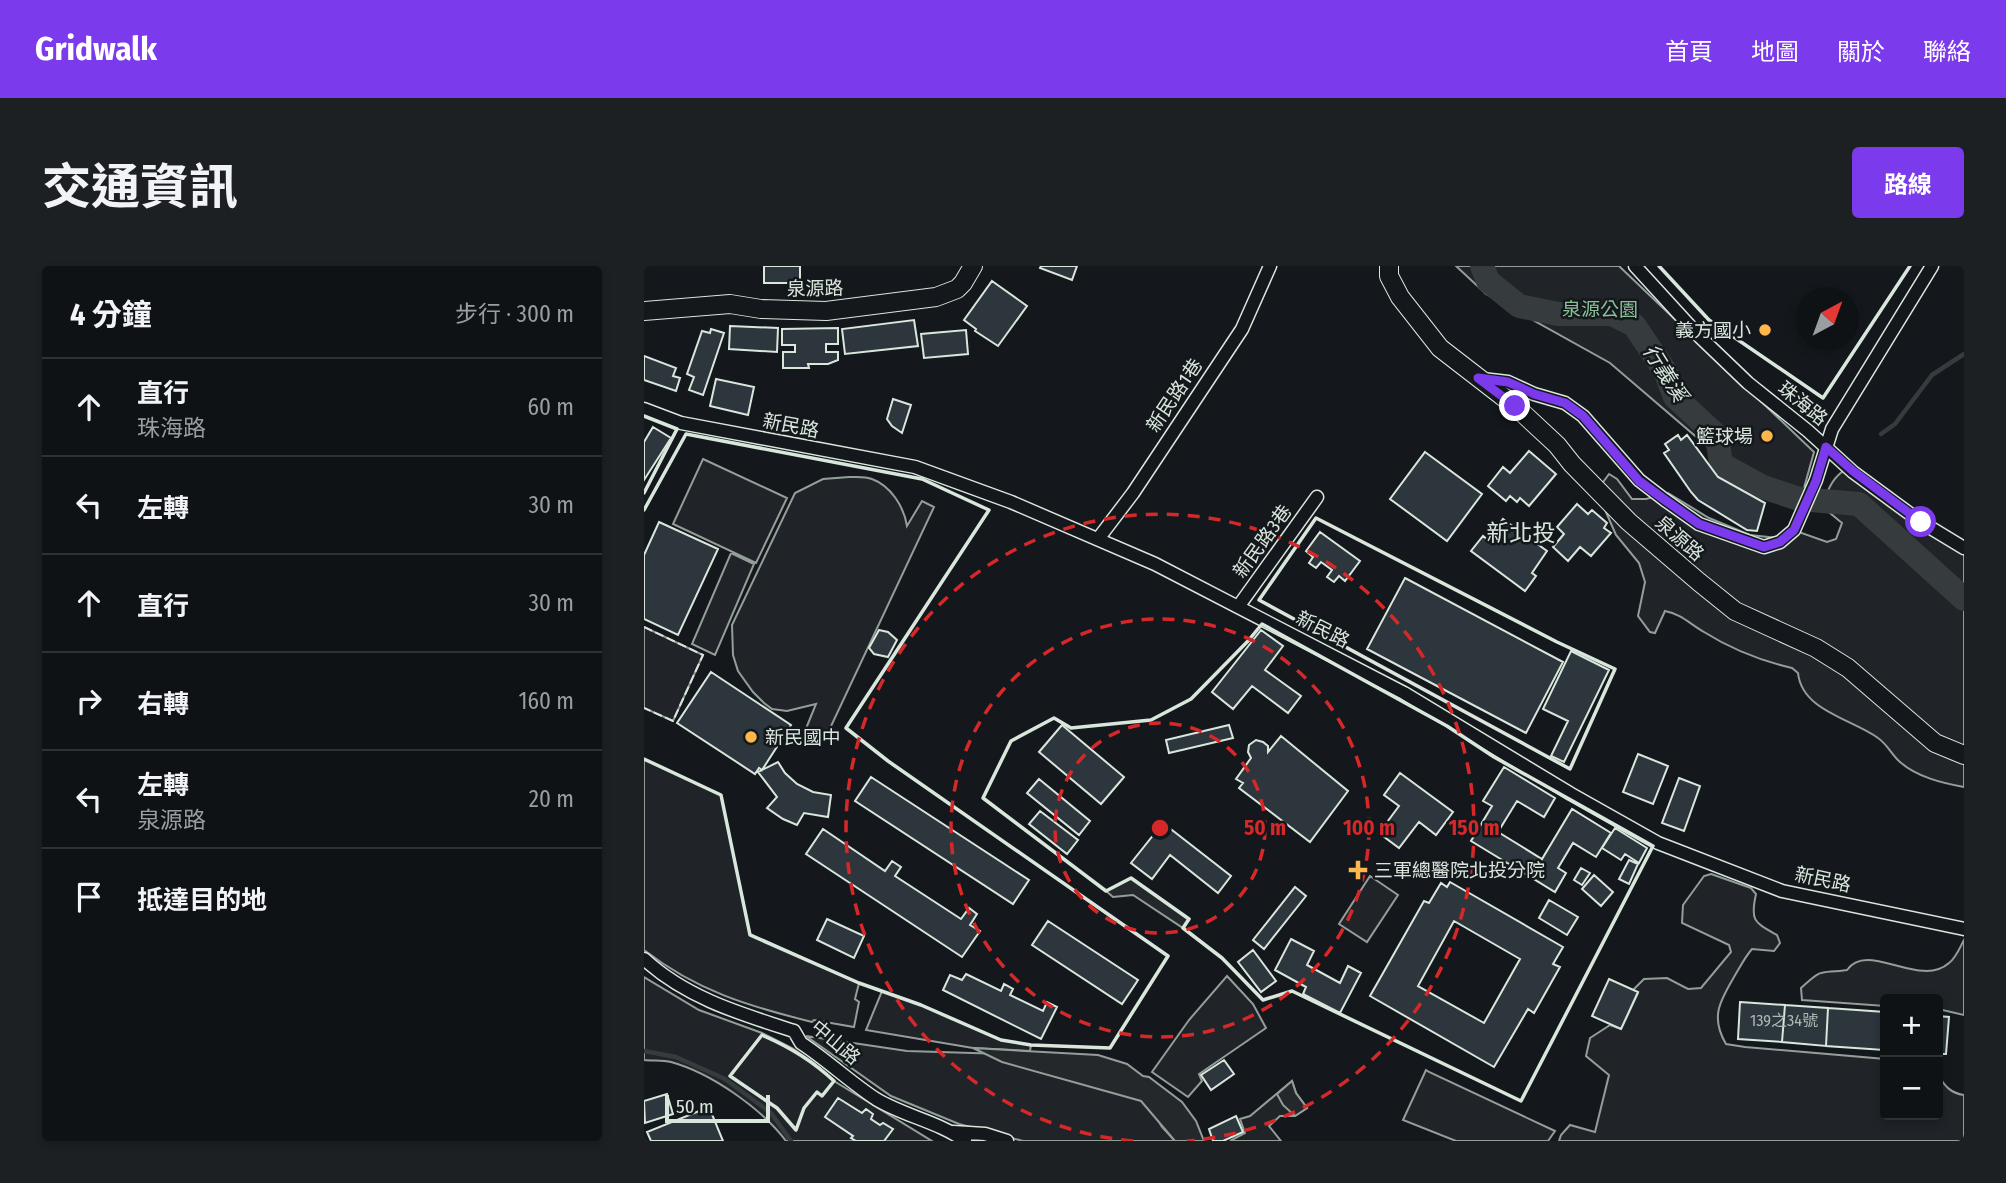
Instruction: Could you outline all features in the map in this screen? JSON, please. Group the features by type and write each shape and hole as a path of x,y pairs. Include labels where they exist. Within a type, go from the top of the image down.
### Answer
{"street":[{"name":"泉源路","path":"644,311 730,304 761,309 827,311 923,299 957,289 973,266"},
{"name":"新民路1巷","path":"1098,539 1133,493 1242,329 1270,266"},
{"name":"泉源路","path":"1389,266 1389,275 1400,297 1440,348 1515,406 1557,445 1629,522 1735,611 1816,648 1847,668 1935,743 1964,755"},
{"name":"珠海路","path":"1635,266 1700,337 1748,383 1853,471 1921,522 1964,548"},
{"path":"1478,378 1508,382 1534,394 1565,403 1583,416 1639,481 1699,524 1764,547 1780,542 1794,530 1816,481 1832,429 1932,266"},
{"name":"新民路","path":"644,409 681,423 915,467 1011,502 1155,564 1404,692 1571,794 1658,843 1782,891 1964,929"},
{"name":"新民路3巷","path":"1238,607 1317,497"},
{"name":"中山路","path":"644,959 686,991 755,1019 794,1031 801,1043 876,1098 918,1119 953,1132 965,1141"},
{"path":"953,1132 985,1135 1007,1141"}],"green space":[{"name":"泉源公園","path":"1456,266 1619,266 1814,452 1799,506 1730,476 1715,453 1610,363 1486,294"},
{"path":"703,459 787,498 756,563 673,524"},
{"path":"1843,471 1964,553 1964,787 1930,779 1914,772 1897,759 1878,738 1818,705 1809,697 1798,673 1792,668 1736,649 1671,612 1665,611 1655,633 1650,632 1638,616 1645,582 1639,563 1616,535 1605,510 1601,485 1609,474 1617,479 1632,499 1646,499 1668,493 1709,518 1750,535 1787,539 1799,532 1827,542 1836,539 1842,523 1824,508 1826,497 1832,483"},
{"path":"869,478 891,492 900,505 907,526 922,501 934,507 825,739 805,731 816,704 787,711 772,709 753,692 738,671 733,655 732,625 795,493 823,479"},
{"path":"731,553 754,564 715,655 692,644"},
{"path":"644,627 703,655 673,721 644,708"},
{"path":"644,759 721,795 750,934 859,983 855,999 859,1002 854,1027 814,1020 812,1022 724,995 684,976 644,950"},
{"path":"1711,874 1751,888 1756,894 1756,920 1777,935 1780,943 1774,951 1752,949 1725,994 1718,1017 1726,1044 1880,1059 1880,1120 1943,1120 1943,1082 1955,1093 1964,1095 1964,1141 1559,1141 1570,1125 1595,1132 1609,1075 1586,1056 1590,1038 1610,1025 1621,1029 1638,993 1633,990 1644,979 1667,978 1688,989 1701,988 1731,952 1729,945 1682,923 1683,905 1704,876"},
{"path":"1370,876 1398,895 1367,942 1339,924"},
{"path":"1964,940 1964,1015 1943,1010 1943,994 1880,994 1880,1006 1802,1000 1801,988 1814,977 1822,973 1847,970 1856,962 1880,961 1924,971 1937,970 1956,955"},
{"path":"1227,976 1253,1004 1266,1028 1199,1074 1202,1081 1188,1097 1152,1072 1189,1020"},
{"path":"644,977 699,1010 762,1033 792,1048 834,1081 932,1141 786,1141 749,1104 718,1083 671,1062 644,1060"},
{"path":"882,991 1001,1040 1031,1045 1030,1051 973,1048 866,1030"},
{"path":"806,1036 907,1051 1005,1054 1134,1079 1162,1127 1175,1141 1023,1141 959,1124 891,1096"},
{"path":"1426,1070 1555,1131 1548,1141 1456,1141 1403,1120"},
{"path":"1292,1081 1296,1093 1307,1108 1295,1116 1280,1116 1269,1126 1281,1141 1230,1141 1245,1133 1240,1119 1250,1116"}],"shaded area":[{"path":"1131,878 1189,919 1183,928 1133,895 1113,897 1106,891"},
{"path":"973,1048 1098,1055 1127,1064 1182,1102 1196,1121 1204,1141 1175,1141 1141,1101 1002,1062"},
{"path":"1292,1081 1296,1093 1307,1108 1295,1116 1283,1105 1277,1094"}],"building":[{"path":"764,266 800,266 800,283 764,283"},
{"path":"1077,266 1072,280 1040,268"},
{"path":"992,281 1027,306 998,346 964,320"},
{"path":"914,320 918,346 845,354 842,329"},
{"path":"730,326 778,328 777,352 729,349"},
{"path":"838,328 838,344 826,344 826,352 838,352 838,360 828,364 808,364 809,368 783,368 783,352 795,352 795,345 782,345 782,329"},
{"path":"711,329 724,333 703,395 689,390 694,377 687,374 702,331 710,333"},
{"path":"966,330 968,354 924,358 921,334"},
{"path":"644,356 676,368 673,376 680,378 676,391 644,380"},
{"path":"716,379 754,387 748,415 710,406"},
{"path":"893,399 911,405 902,433 887,419"},
{"path":"653,427 671,438 644,480 644,442"},
{"path":"1678,435 1681,440 1687,435 1718,477 1765,503 1757,531 1747,530 1698,500 1691,492 1664,453 1669,450 1665,444"},
{"path":"1529,451 1556,474 1529,506 1520,498 1517,502 1510,496 1506,501 1488,486 1503,467 1510,473"},
{"path":"1425,452 1482,494 1447,541 1390,499"},
{"path":"1577,504 1588,514 1592,510 1607,523 1604,528 1611,533 1591,556 1580,547 1568,561 1553,547 1564,534 1557,527"},
{"path":"1503,519 1547,551 1532,573 1536,576 1525,591 1471,551 1483,536 1488,540"},
{"path":"659,522 718,549 678,635 644,619 644,555"},
{"path":"1320,532 1360,561 1345,581 1339,576 1334,582 1327,577 1332,570 1321,562 1316,568 1309,563 1313,557 1306,551"},
{"path":"1405,578 1563,662 1526,733 1367,649"},
{"path":"879,630 888,632 897,640 888,657 874,654 869,648"},
{"path":"1261,630 1283,646 1265,670 1301,696 1288,713 1252,686 1233,709 1212,692"},
{"path":"1571,651 1609,670 1564,762 1551,756 1568,721 1543,709"},
{"path":"711,672 791,725 762,770 759,768 755,774 677,723"},
{"path":"1062,725 1124,777 1101,804 1039,752"},
{"path":"1229,725 1233,738 1169,753 1166,740"},
{"path":"1281,736 1348,791 1310,842 1239,788 1243,783 1236,779 1251,758 1249,745 1256,740 1263,742 1268,746 1268,752"},
{"path":"1638,754 1668,766 1653,804 1623,792"},
{"path":"778,762 797,784 813,792 831,795 828,817 804,813 797,825 767,808 777,797 758,772"},
{"path":"1504,767 1555,798 1544,817 1517,801 1498,832 1542,859 1572,809 1611,833 1596,857 1573,843 1558,868 1566,873 1555,892 1471,841 1492,806 1483,801"},
{"path":"1400,773 1453,812 1436,835 1419,822 1399,848 1379,833 1399,806 1384,795"},
{"path":"871,777 1029,880 1013,904 855,801"},
{"path":"1679,778 1700,786 1684,831 1662,823"},
{"path":"1039,779 1090,821 1079,835 1027,793"},
{"path":"1040,811 1078,840 1067,854 1029,824"},
{"path":"1163,823 1231,876 1218,893 1170,855 1152,879 1131,863"},
{"path":"1615,828 1647,848 1639,863 1625,854 1621,860 1602,848"},
{"path":"823,829 885,871 892,861 901,867 895,876 961,919 969,908 977,914 970,925 980,931 962,957 806,854"},
{"path":"1629,860 1638,864 1629,884 1619,879"},
{"path":"1581,868 1590,873 1582,885 1574,880"},
{"path":"1594,875 1613,892 1601,906 1582,889"},
{"path":"1450,882 1563,947 1553,964 1560,967 1534,1013 1528,1009 1494,1067 1370,996 1424,901 1429,903 1441,883 1447,887","holes":["1454,921 1520,959 1484,1023 1418,986"]},
{"path":"1295,887 1306,896 1264,949 1253,940"},
{"path":"1549,900 1578,917 1567,935 1539,918"},
{"path":"827,919 864,936 854,958 817,940"},
{"path":"1048,921 1138,980 1122,1004 1032,945"},
{"path":"1291,939 1314,951 1307,965 1340,983 1348,966 1361,973 1340,1013 1303,994 1306,987 1275,970"},
{"path":"1253,950 1276,981 1261,992 1238,962"},
{"path":"966,974 1001,991 1004,984 1013,989 1010,995 1043,1011 1047,1002 1057,1007 1041,1039 943,990 950,975 962,980"},
{"path":"1609,979 1638,992 1621,1029 1592,1016"},
{"path":"1740,1002 1785,1005 1782,1042 1738,1039"},
{"path":"1785,1005 1828,1008 1826,1046 1782,1042"},
{"path":"1828,1008 1880,1012 1880,1050 1826,1046"},
{"path":"1943,1016 1949,1017 1946,1054 1943,1054"},
{"path":"1224,1060 1234,1074 1211,1090 1201,1075"},
{"path":"667,1094 673,1114 645,1123 644,1101"},
{"path":"838,1098 862,1113 866,1109 873,1114 871,1119 893,1129 884,1141 856,1141 851,1138 853,1136 825,1117"},
{"path":"709,1107 723,1141 651,1141 647,1132"},
{"path":"1236,1116 1243,1132 1223,1141 1213,1141 1209,1129"}],"waterway":[{"name":"行義溪","path":"1482,266 1488,281 1519,306 1558,314 1612,314 1634,325 1665,371 1675,397 1717,436 1721,464 1763,487 1799,499 1859,504 1964,599"},
{"path":"1881,434 1895,424 1932,375 1964,354"},
{"path":"1799,499 1804,491"},
{"path":"644,1051 676,1057 725,1079 771,1113 791,1141"}],"fence":[{"path":"644,627 703,655 673,721 644,708"}],"wall":[{"path":"1659,266 1709,320 1823,398 1910,266"},
{"path":"644,416 677,429 644,493"},
{"path":"644,510 686,434 922,479 989,510 846,728 888,761 1168,956 1110,1048 1031,1045 1001,1040 921,1005 859,983 750,935 721,795 644,759"},
{"path":"1316,518 1615,669 1570,769 1259,600 1316,518"},
{"path":"1262,624 1447,726 1494,757 1653,846 1521,1101 1292,991 1263,1000 1222,958 1183,928 1189,919 1131,878 1106,891 983,798 1011,741 1054,718 1071,728 1151,720 1191,699 1262,624"},
{"path":"762,1035 800,1055 834,1081 822,1096 817,1092 804,1108 796,1130 777,1108 730,1076 762,1035"}],"place":[{"name":"義方國小","path":"1765,330"},
{"name":"籃球場","path":"1767,436"},
{"name":"新民國中","path":"751,737"},
{"name":"三軍總醫院北投分院","path":"1358,870"}],"district":[{"name":"新北投","path":"1521,533"}],"route":[{"path":"1515,406 1478,378 1508,382 1534,394 1565,403 1583,416 1639,481 1665,500 1699,524 1764,547 1780,542 1794,530 1816,481 1826,447 1853,471 1921,522"}]}
